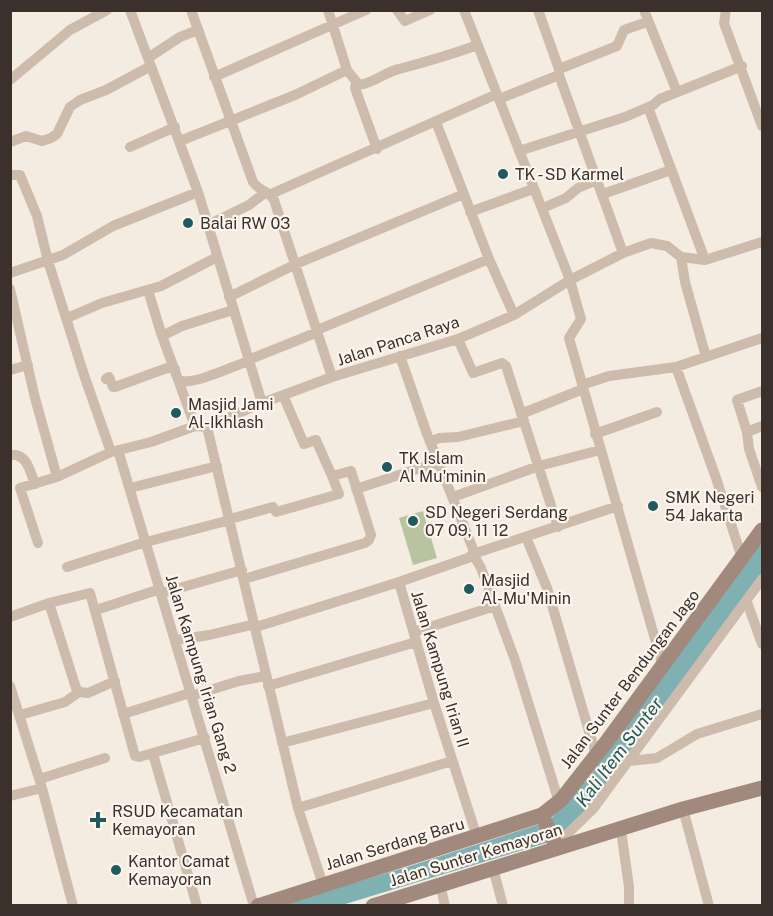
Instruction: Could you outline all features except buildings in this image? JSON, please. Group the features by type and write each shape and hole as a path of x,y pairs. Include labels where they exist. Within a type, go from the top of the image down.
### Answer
{"main road":[{"name":"Jalan Sunter Bendungan Jago","path":"543,816 559,802 665,665 762,530"},
{"name":"Jalan Sunter Kemayoran","path":"374,906 556,846 621,830 683,809 762,788"},
{"name":"Jalan Serdang Baru","path":"256,906 543,816"},
{"path":"543,816 556,846"}],"street":[{"path":"10,80 70,30 107,10"},
{"path":"130,10 198,192 262,403"},
{"path":"191,10 253,182 257,188 269,193 296,264 332,377"},
{"path":"328,10 347,70 359,85 398,69 478,45"},
{"path":"214,77 366,10"},
{"path":"397,10 405,21 430,10"},
{"path":"464,10 523,150 533,189 543,208 570,280 581,319 569,338 595,434 665,665"},
{"path":"538,10 623,253"},
{"path":"644,10 677,92"},
{"path":"726,10 724,23 762,123"},
{"path":"208,225 269,193 559,72 617,45 624,30 647,22"},
{"path":"10,142 26,136 42,141 51,138 57,134 70,107 80,100 106,90 150,62 180,38 198,30"},
{"path":"523,150 648,107 677,92 742,66"},
{"path":"180,141 295,95 347,70"},
{"path":"356,82 355,88 376,148"},
{"path":"648,107 705,260"},
{"path":"436,122 489,260 514,315"},
{"path":"130,147 174,127"},
{"path":"603,194 671,170"},
{"name":"Jalan Kampung Irian Gang 2","path":"10,175 20,175 24,182 37,216 48,261 84,375 130,488 256,906"},
{"path":"543,208 597,180"},
{"path":"470,212 533,189"},
{"path":"10,273 63,255 113,226 198,192"},
{"path":"229,297 296,264 464,194"},
{"name":"Jalan Panca Raya","path":"35,484 57,477 115,451 151,442 195,426 207,427 262,403 332,377 458,339 514,315 570,280 623,253 651,243 667,246 681,257 705,260 762,242"},
{"path":"67,318 102,303 161,286 217,257"},
{"path":"681,257 685,282 706,357"},
{"path":"179,381 185,382 200,378 249,360 489,260"},
{"path":"10,289 57,477"},
{"path":"148,290 195,426"},
{"path":"161,333 166,334 182,326 233,310"},
{"path":"430,442 439,438 458,437 523,417 609,376 676,367 762,338"},
{"path":"458,339 473,373 502,363 506,366 558,527"},
{"path":"400,356 430,442 440,462 473,549 472,554 481,568 515,660 559,802"},
{"path":"10,370 28,364"},
{"path":"676,367 742,558"},
{"path":"106,379 109,377 115,387 167,368 175,369"},
{"path":"762,391 737,400 747,432 749,449 762,487"},
{"path":"67,567 146,542 273,507 276,512 339,494 316,440 304,444 283,395"},
{"path":"595,434 657,411"},
{"path":"747,432 762,426"},
{"path":"207,427 214,466 264,678 298,808 323,885"},
{"path":"453,497 539,466 600,450"},
{"path":"10,455 19,455 24,459 35,484 20,488 38,543"},
{"path":"356,489 440,462"},
{"path":"130,488 214,466"},
{"path":"96,610 161,591 369,540 371,536 351,471 332,476"},
{"name":"Jalan Kampung Irian II","path":"477,837 434,703 399,582 468,558 472,554 618,506"},
{"path":"526,537 550,599 596,755"},
{"path":"556,846 593,809 762,579"},
{"path":"176,640 253,625 399,582"},
{"path":"10,617 49,603 90,593 135,756 139,758 204,738"},
{"path":"747,602 762,645"},
{"path":"49,603 78,690"},
{"path":"123,714 191,694 264,678 415,637 495,606"},
{"path":"78,690 88,693 115,681"},
{"path":"10,686 17,720 41,783 73,906"},
{"path":"17,720 65,702 78,690"},
{"path":"282,743 434,703"},
{"path":"629,761 657,758 697,734 762,714"},
{"path":"153,754 197,906"},
{"path":"10,796 105,758"},
{"path":"298,808 452,761"},
{"path":"683,809 709,906"},
{"path":"621,830 629,887 629,906"},
{"path":"493,868 503,906"},
{"path":"440,884 445,906"}],"green space":[{"path":"423,511 437,558 413,565 399,518"}],"water":[{"name":"Kali Item Sunter","path":"762,539 762,573 592,808 556,840 342,905 276,906 549,821 589,777"}],"place":[{"name":"TK - SD Karmel","path":"503,174"},
{"name":"Balai RW 03","path":"188,223"},
{"name":"Masjid Jami Al-Ikhlash","path":"176,413"},
{"name":"TK Islam Al Mu'minin","path":"387,467"},
{"name":"SMK Negeri 54 Jakarta","path":"653,506"},
{"name":"SD Negeri Serdang 07 09, 11 12","path":"413,521"},
{"name":"Masjid Al-Mu'Minin","path":"469,589"},
{"name":"RSUD Kecamatan Kemayoran","path":"98,820"},
{"name":"Kantor Camat Kemayoran","path":"116,870"}]}
